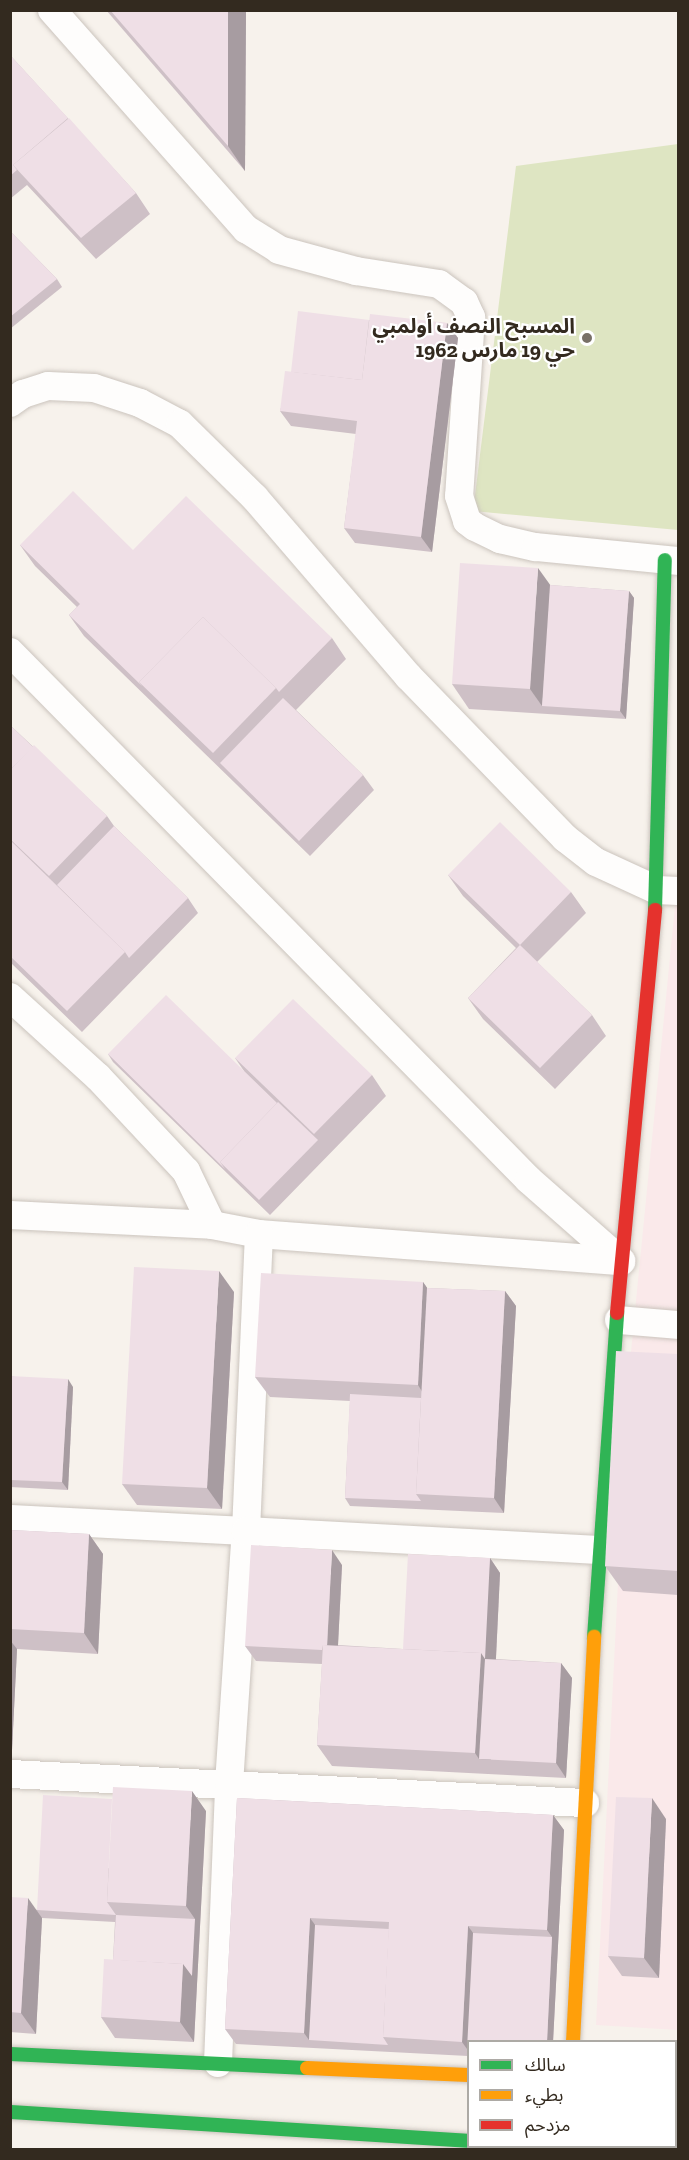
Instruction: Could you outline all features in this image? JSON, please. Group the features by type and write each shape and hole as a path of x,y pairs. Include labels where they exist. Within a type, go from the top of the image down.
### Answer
{"street":[{"path":"52,10 246,229 279,250 356,271 439,284 464,302 471,316 459,496 467,520 475,527 500,539 536,546 672,560 668,891 621,1261 619,1320 598,1550 573,2040"},
{"path":"10,403 23,394 48,386 94,388 140,403 180,424 255,498 408,676 566,838 596,862 668,891"},
{"path":"10,652 528,1180 621,1261"},
{"path":"10,997 98,1077 186,1171 212,1225"},
{"path":"10,1215 212,1225 259,1234 621,1261"},
{"path":"218,2063 229,1784 246,1531 259,1234"},
{"path":"619,1320 678,1325"},
{"path":"10,1519 598,1550"},
{"path":"10,1774 585,1803"},
{"path":"10,2054 467,2075"},
{"path":"10,2112 371,2144 467,2141"},
{"path":"622,2148 646,2150"}],"shaded area":[{"path":"678,876 678,2030 596,2025 628,1382"}],"green space":[{"name":"المسبح النصف أولمبي حي 19 مارس 1962","path":"678,144 678,530 473,511 516,166"}],"building":[{"path":"110,10 228,10 228,146"},
{"path":"10,55 68,118 13,165 17,170 10,176"},
{"path":"69,118 136,193 81,238 13,165"},
{"path":"10,231 57,279 10,317"},
{"path":"298,311 369,320 362,380 291,372"},
{"path":"370,314 447,323 421,537 344,528 357,421 280,411 285,371 362,380"},
{"path":"73,491 133,550 186,496 332,638 279,692 203,617 139,682 142,686 69,615 80,604 20,545"},
{"path":"460,563 538,568 530,689 452,684"},
{"path":"550,585 629,591 620,711 542,706"},
{"path":"203,617 276,688 213,753 139,682"},
{"path":"283,698 363,775 299,841 220,763"},
{"path":"10,725 33,747 10,770"},
{"path":"34,745 107,816 49,876 10,839 10,770"},
{"path":"500,822 571,892 520,945 448,875"},
{"path":"114,826 188,898 129,958 57,885"},
{"path":"10,840 125,952 67,1011 10,956"},
{"path":"520,945 592,1015 540,1068 468,998"},
{"path":"166,995 277,1103 220,1162 225,1169 108,1054"},
{"path":"293,999 372,1075 314,1134 235,1058"},
{"path":"278,1102 318,1140 259,1200 220,1162"},
{"path":"134,1267 219,1271 207,1488 122,1484"},
{"path":"261,1273 423,1282 418,1385 255,1377"},
{"path":"427,1288 505,1291 494,1498 416,1494"},
{"path":"616,1351 678,1354 678,1571 605,1566"},
{"path":"10,1376 68,1379 62,1482 10,1480"},
{"path":"350,1394 421,1398 416,1494 421,1501 345,1498"},
{"path":"10,1530 89,1534 84,1633 10,1629"},
{"path":"251,1545 332,1550 327,1645 323,1645 322,1650 245,1646"},
{"path":"408,1554 490,1558 485,1659 481,1653 403,1649"},
{"path":"323,1645 481,1653 475,1753 317,1745"},
{"path":"485,1659 561,1663 556,1763 479,1759"},
{"path":"113,1787 192,1791 186,1906 107,1902"},
{"path":"43,1795 112,1799 107,1902 116,1915 37,1910"},
{"path":"616,1797 652,1798 644,1958 608,1956"},
{"path":"237,1798 553,1815 547,1930 468,1926 462,2042 383,2037 389,1922 310,1918 304,2033 225,2029"},
{"path":"10,1897 28,1898 21,2013 10,2012"},
{"path":"116,1915 195,1919 192,1976 183,1964 113,1960"},
{"path":"315,1925 389,1929 383,2037 388,2045 309,2040"},
{"path":"473,1933 552,1937 547,2040 467,2040"},
{"path":"104,1959 183,1964 180,2022 101,2017"}],"traffic: fast":[{"path":"655,910 665,560"},
{"path":"594,1637 617,1313"},
{"path":"10,2054 307,2068"},
{"path":"10,2112 467,2141"}],"traffic: slow":[{"path":"573,2040 594,1637"},
{"path":"307,2068 467,2075"}],"traffic: jam":[{"path":"617,1313 655,910"},
{"path":"622,2148 646,2150"}],"place":[{"name":"المسبح النصف أولمبي حي 19 مارس 1962","path":"587,338"}]}
